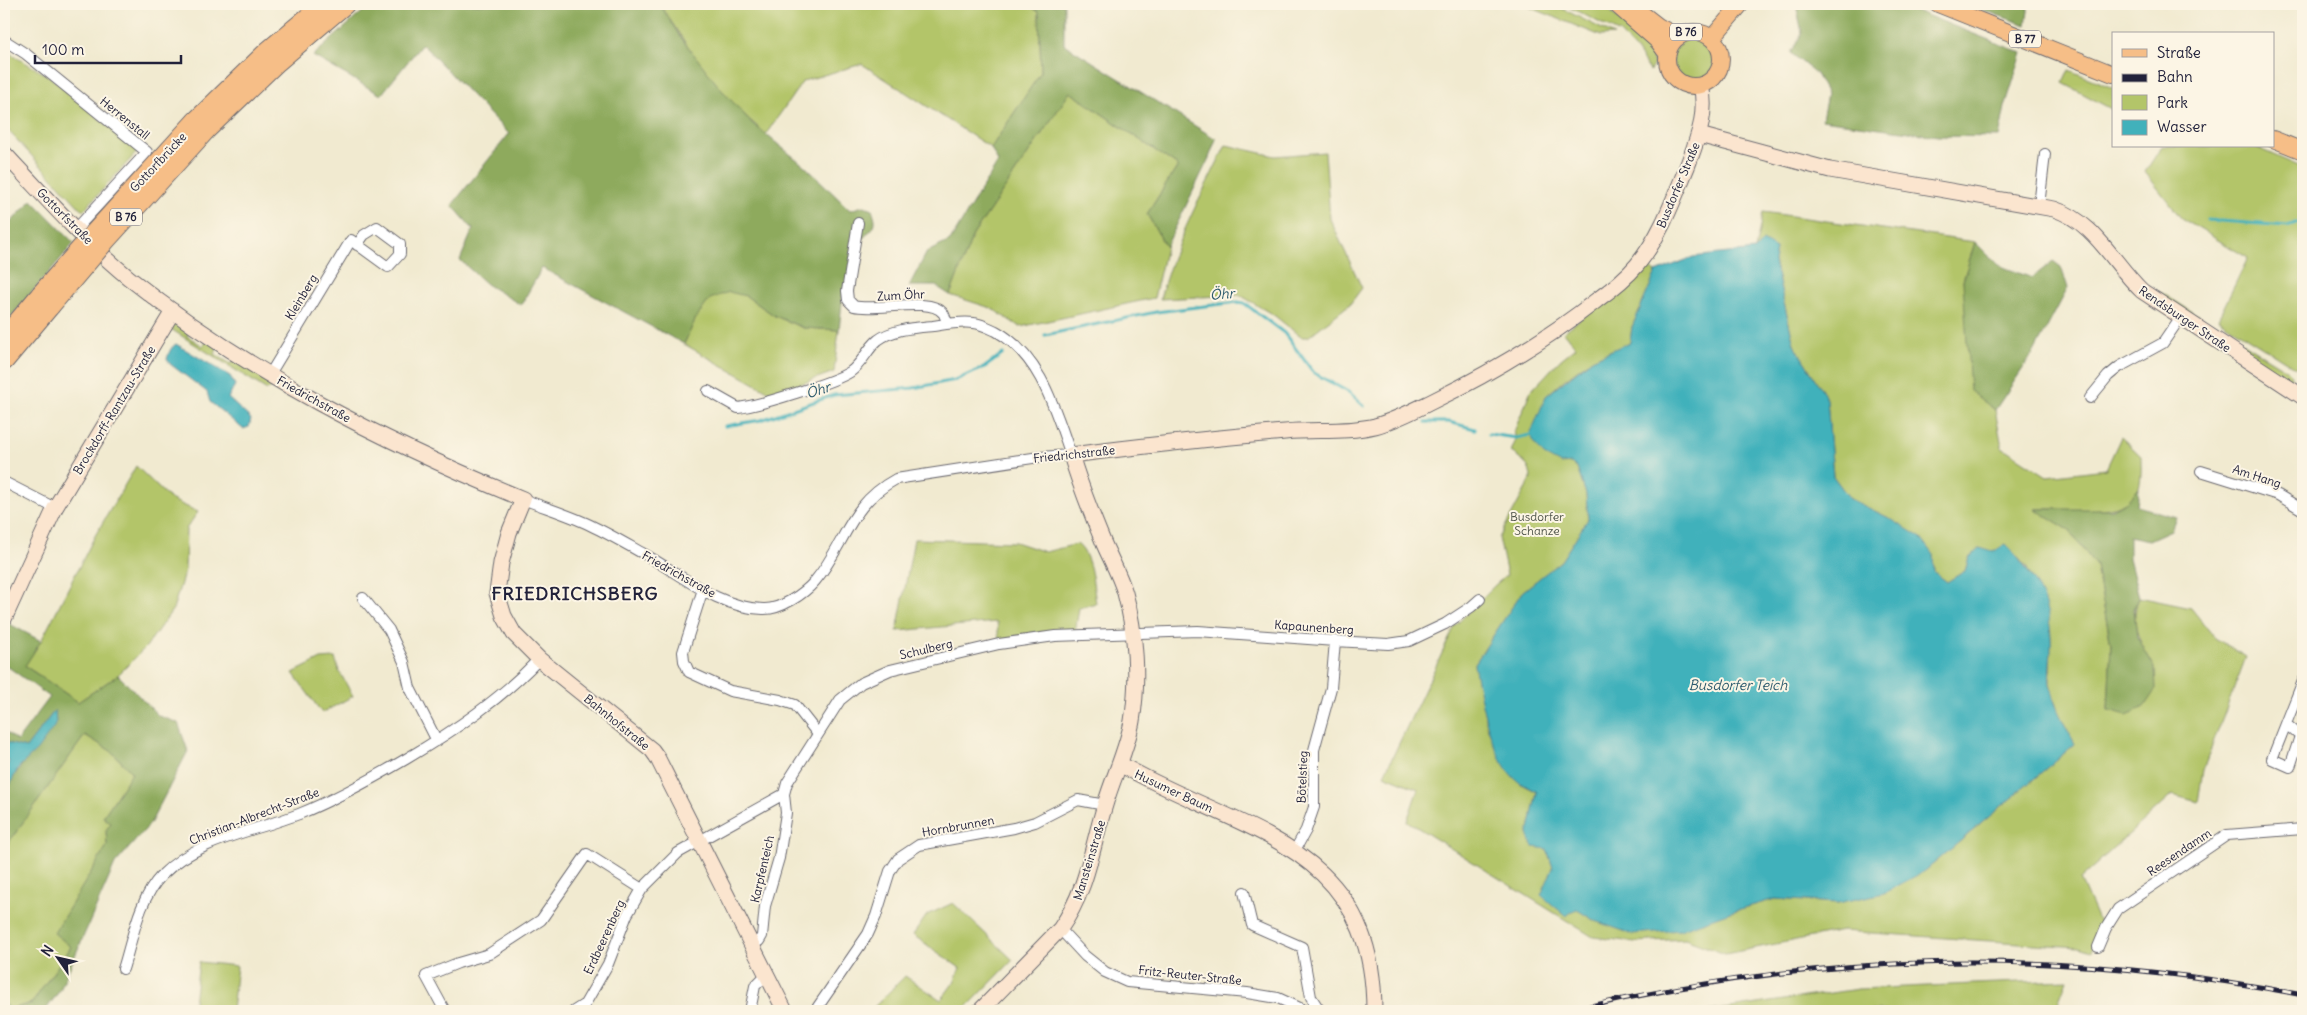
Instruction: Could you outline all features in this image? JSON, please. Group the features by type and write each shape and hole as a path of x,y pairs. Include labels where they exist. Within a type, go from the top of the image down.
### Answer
{"highway":[{"name":"B 76","path":"201,126 268,51 324,4"},
{"name":"B 76","path":"201,126 346,4"},
{"path":"1618,4 1659,40 1667,51"},
{"name":"Gottorfbrücke","path":"45,300 108,216 201,126"},
{"name":"B 76","path":"6,334 45,300"},
{"name":"B 76","path":"4,361 45,300"}],"main road":[{"path":"1629,4 1658,26 1676,36 1680,35"},
{"name":"B 76","path":"1712,38 1741,4"},
{"name":"B 77","path":"1938,4 2112,74"},
{"name":"B 76","path":"1696,31 1712,38 1720,50 1720,66 1710,81 1701,85 1683,84 1675,79 1667,66 1667,51 1680,35 1696,31"},
{"path":"2274,139 2303,151"}],"street":[{"name":"Herrenstall","path":"4,40 26,54 147,152 76,229"},
{"path":"1699,135 1703,118 1704,98 1701,85"},
{"name":"Busdorfer Straße","path":"1385,423 1486,374 1567,323 1611,289 1636,266 1655,238 1674,200 1699,135 1830,170 2034,205"},
{"name":"Gottorfstraße","path":"4,153 76,229 128,277"},
{"path":"2034,205 2045,154"},
{"name":"Rendsburger Straße","path":"2034,205 2066,213 2086,225 2132,281 2156,302 2303,396"},
{"name":"Zum Öhr","path":"858,223 847,291 848,300 854,306 871,308 933,306 942,312 947,324"},
{"name":"Kleinberg","path":"270,374 351,240 357,245"},
{"name":"Friedrichstraße","path":"128,277 172,311 309,399 384,437 464,474 590,525 654,559 703,589 744,606 772,609 798,595 815,582 852,518 879,488 896,479 1039,457 1288,432 1331,431 1385,423"},
{"name":"Brockdorff-Rantzau-Straße","path":"4,619 55,508 172,311"},
{"path":"2090,398 2108,376 2119,367 2163,344 2180,318"},
{"path":"708,391 738,408 758,404 849,373 877,341 887,335 902,330 947,324 975,323 1002,334 1017,347 1038,372 1050,396 1071,455"},
{"name":"Husumer Baum","path":"1071,455 1100,534 1125,591 1134,634 1135,676 1132,722 1120,764 1146,779 1233,818 1313,864 1342,895 1364,937 1373,976 1374,1011"},
{"name":"Am Hang","path":"2201,471 2278,495 2303,510"},
{"path":"4,482 55,508"},
{"name":"Bahnhofstraße","path":"523,499 500,562 497,593 504,616 514,634 539,659 652,750 657,757 785,1011"},
{"path":"703,589 683,652 684,661 689,672 730,691 780,700 794,705 817,733"},
{"path":"363,598 389,630 404,662 410,688 437,741"},
{"name":"Kapaunenberg","path":"1134,634 1198,631 1388,644 1409,641 1445,624 1480,599"},
{"name":"Schulberg","path":"784,794 786,783 817,733 840,700 861,683 890,670 999,644 1055,636 1134,634"},
{"name":"Bötelstieg","path":"1294,852 1306,830 1314,807 1314,750 1331,688 1335,641"},
{"name":"Christian-Albrecht-Straße","path":"123,969 143,904 151,889 162,875 192,852 299,814 344,794 437,741 495,701 539,659"},
{"path":"2286,724 2303,681"},
{"name":"Mansteinstraße","path":"980,1011 1060,929 1081,894 1095,848 1105,805 1120,764"},
{"name":"Erdbeerenberg","path":"574,1011 585,1004 608,964 627,915 642,889 678,853 784,794"},
{"name":"Karpfenteich","path":"752,945 759,941 762,936 765,906 779,858 786,813 784,794"},
{"name":"Hornbrunnen","path":"815,1011 868,934 876,916 890,872 898,859 919,845 1014,828 1036,822 1078,800 1105,805"},
{"name":"Reesendamm","path":"2098,947 2106,928 2118,909 2227,835 2303,829"},
{"path":"445,1011 426,976 458,963 489,954 542,920 587,854 642,889"},
{"path":"1244,892 1252,925 1269,934 1288,939 1302,947 1311,997 1320,1011"},
{"name":"Fritz-Reuter-Straße","path":"1060,929 1085,956 1105,972 1127,982 1270,997 1302,1009 1301,1011"},
{"path":"750,1011 755,986 766,974"}],"green space":[{"path":"371,4 660,4 679,35 720,88 753,124 806,167 850,210 863,206 871,208 875,221 874,226 859,246 853,290 843,294 839,330 804,328 775,316 746,296 729,292 710,299 696,318 684,344 542,268 521,305 486,284 460,260 473,229 452,205 509,134 422,44 381,95 313,56"},
{"path":"660,4 1027,4 1039,12 1041,72 991,148 862,64 803,81 766,134 721,90"},
{"path":"1027,4 1064,4 1064,44 1216,139 1209,158 1166,247 1147,214 1178,166 1070,92 973,235 950,295 936,286 909,286 927,252 950,241 998,162 991,148 1041,72 1039,12"},
{"path":"1522,4 1553,4 1614,35 1601,36"},
{"path":"1563,4 1603,4 1630,31 1650,46 1654,64 1650,71 1636,50 1620,33"},
{"path":"1796,4 1898,4 2022,53 2005,107 1999,137 1938,136 1822,120 1827,94 1816,74 1791,53 1802,33"},
{"path":"1966,4 2029,4 2026,25"},
{"path":"1698,38 1706,41 1712,47 1715,59 1712,71 1706,77 1690,80 1682,77 1676,71 1673,55 1676,47 1682,41"},
{"path":"4,50 50,77 138,151 83,211 4,126"},
{"path":"2069,70 2112,88 2112,109 2063,83"},
{"path":"1070,92 1178,166 1147,214 1166,247 1154,298 1020,327 991,308 950,295 973,235"},
{"path":"1226,145 1275,156 1325,152 1330,219 1362,288 1350,304 1308,337 1301,337 1275,316 1240,295 1160,299 1180,240"},
{"path":"2161,148 2258,148 2303,168 2303,369 2291,365 2218,319 2248,258 2181,218 2145,172"},
{"path":"32,200 74,243 4,325 4,216 11,222"},
{"name":"Busdorfer Schanze","path":"1763,212 1975,242 1963,281 1990,406 1995,410 2002,447 2047,476 2106,469 2121,437 2141,456 2139,487 2133,497 2123,504 2094,510 2036,509 2069,530 2096,566 2111,644 2108,710 2155,668 2138,634 2135,617 2139,597 2191,608 2215,638 2246,657 2203,770 2198,802 2172,795 2080,879 2101,927 2091,951 2079,947 1842,931 1725,954 1685,939 1634,942 1593,937 1407,821 1418,789 1384,775 1455,626 1507,575 1499,538 1531,479 1531,474 1525,463 1511,452 1516,439 1514,432 1530,392 1560,360 1576,347 1564,332 1646,264 1656,272 1632,327 1630,342 1592,359 1564,380 1546,396 1540,412 1571,463 1577,468 1586,494 1588,519 1561,561 1522,592 1474,665 1488,730 1520,783 1537,792 1528,834 1547,849 1553,868 1576,909 1595,921 1730,912 1775,899 1838,903 1925,871 2075,744 2058,712 2050,684 2051,636 2027,568 2006,544 1993,552 1969,558 1965,571 1947,582 1934,572 1933,555 1889,518 1850,499 1833,476 1827,399 1794,344 1774,261 1776,249 1755,250"},
{"path":"1975,242 1998,265 2032,278 2053,261 2061,267 2068,288 2034,352 1995,410 1970,391 1963,281"},
{"path":"729,291 746,296 775,316 803,328 839,330 834,372 773,394 684,344 696,318 710,298"},
{"path":"2153,292 2162,293 2288,371 2292,375 2291,382"},
{"path":"173,317 191,329 187,336 203,346 208,340 218,347 215,354 231,364 235,357 278,385 267,390 166,326"},
{"path":"136,466 170,499 198,512 186,529 185,570 173,609 146,647 118,675 78,702 24,665 41,641 96,534"},
{"path":"2139,488 2137,506 2176,517 2171,530 2149,540 2129,536 2129,558 2139,597 2134,609 2137,637 2155,668 2156,689 2144,707 2127,715 2108,710 2111,644 2096,566 2069,530 2035,509 2112,509 2127,501"},
{"path":"914,539 1015,542 1045,552 1077,544 1086,555 1089,563 1096,603 1079,608 1075,633 999,641 997,622 897,631"},
{"path":"4,621 41,641 25,666 78,702 118,675 159,716 178,723 188,751 150,824 115,864 60,990 45,1011 4,1011 4,1002 11,1009 32,1003 71,947 54,933 107,846 106,830 111,823 103,817 132,773 111,751 85,735 4,849 2,810 7,789 19,769 56,724 55,710 26,748 4,742 4,731 17,741 50,697 4,664"},
{"path":"335,658 339,671 353,696 322,713 293,673 321,659"},
{"path":"85,735 111,751 132,773 103,817 111,823 106,830 107,846 55,933 71,947 32,1003 11,1009 4,1002 4,849"},
{"path":"953,903 1013,960 963,1011 870,1011 905,976 941,1000 954,982 960,968 913,935 927,915"},
{"path":"199,962 237,966 232,1011 193,1011"},
{"path":"2067,980 2055,1011 1710,1011 1858,989"}],"water":[{"name":"Busdorfer Teich","path":"1763,241 1776,249 1774,262 1794,344 1827,399 1833,476 1850,499 1889,518 1920,537 1933,555 1934,572 1947,582 1965,571 1969,558 1980,548 1993,552 2006,544 2031,576 2043,599 2050,624 2050,678 2052,692 2060,715 2075,744 1925,871 1884,893 1838,903 1775,899 1730,912 1680,930 1632,934 1595,921 1576,909 1566,916 1541,895 1553,868 1547,849 1533,847 1528,834 1537,792 1520,783 1501,760 1488,728 1474,665 1522,592 1561,561 1588,519 1586,494 1577,468 1571,463 1561,464 1544,455 1533,442 1530,435 1546,396 1592,359 1630,342 1632,327 1656,272 1693,257 1755,250"},
{"path":"176,344 230,376 235,385 228,398 251,419 249,427 243,429 210,402 207,392 170,364 167,359 171,349"},
{"path":"55,710 56,724 37,750 18,768 4,798 4,773 9,761 4,756 4,742 26,748"}],"waterway":[{"path":"2207,220 2288,226 2303,220"},
{"name":"Öhr","path":"1045,335 1156,312 1238,302 1244,303 1284,333 1314,373 1350,393 1364,406"},
{"name":"Öhr","path":"725,426 761,420 834,395 913,388 956,380 985,367 1003,354"},
{"name":"Öhr","path":"1426,422 1449,422 1475,429"},
{"name":"Öhr","path":"1489,434 1516,438 1530,435"}],"railway":[{"path":"1568,1011 1661,991 1753,977 1844,967 1935,962 2026,963 2117,969 2209,979 2303,995"}],"district":[{"name":"FRIEDRICHSBERG","path":"575,593"}]}
